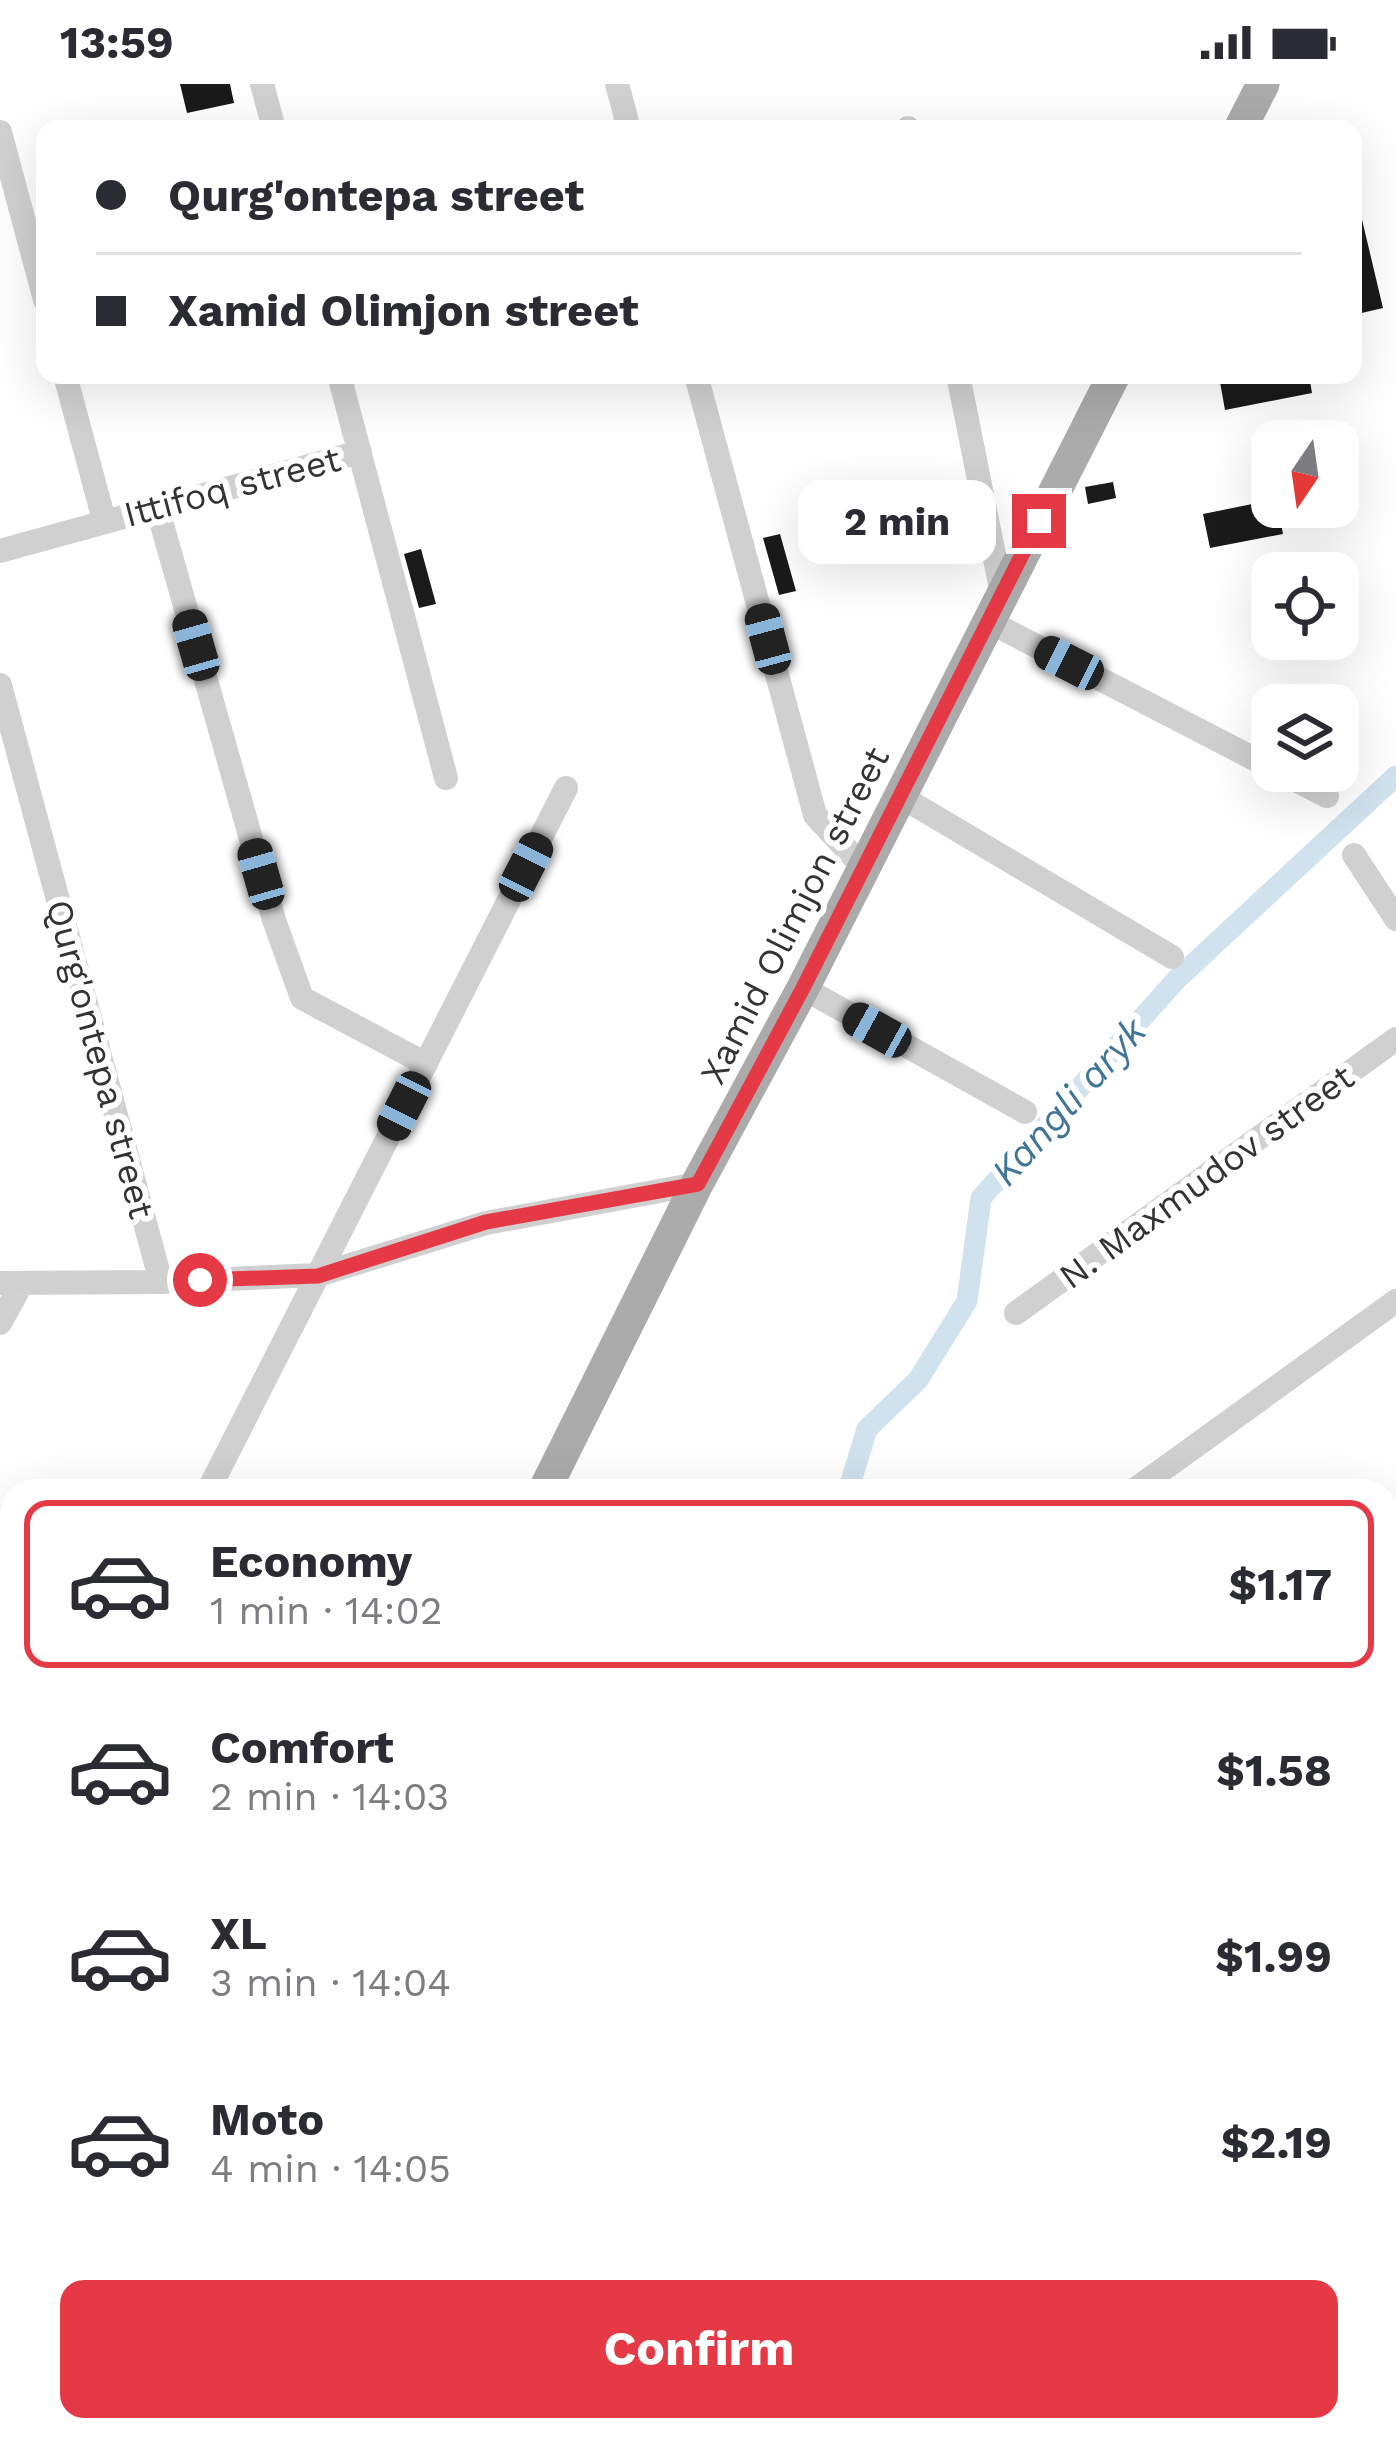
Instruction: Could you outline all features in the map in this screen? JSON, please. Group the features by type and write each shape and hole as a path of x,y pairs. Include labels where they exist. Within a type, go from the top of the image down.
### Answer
{"main road":[{"path":"1245,120 1263,84"},
{"name":"Xamid Olimjon street","path":"550,1479 1109,384"}],"street":[{"path":"262,84 272,120"},
{"path":"617,84 627,120"},
{"path":"0,132 36,266"},
{"name":"Ittifoq street","path":"67,384 104,520"},
{"path":"341,384 446,778"},
{"path":"698,384 815,815 864,868"},
{"path":"959,384 995,607 1251,755"},
{"name":"Ittifoq street","path":"0,551 359,452"},
{"path":"157,507 274,920 302,998 426,1064"},
{"name":"Qurg'ontepa street","path":"0,685 161,1282"},
{"path":"214,1479 566,788"},
{"path":"1319,792 1327,796"},
{"path":"900,796 1172,957"},
{"path":"1354,855 1396,919"},
{"path":"803,988 1025,1112"},
{"name":"N. Maxmudov street","path":"1016,1313 1396,1039"},
{"path":"0,1323 11,1283 318,1276 486,1222 698,1184"},
{"path":"1150,1479 1396,1301"}],"building":[{"path":"180,84 230,84 234,103 187,113"},
{"path":"1362,220 1383,308 1362,313"},
{"path":"1220,384 1310,384 1312,393 1225,410"},
{"path":"1113,482 1116,498 1088,504 1085,487"},
{"path":"1251,504 1251,528 1282,528 1283,534 1210,548 1203,514"},
{"path":"780,534 796,591 779,595 763,538"},
{"path":"421,549 436,604 419,608 404,554"}],"waterway":[{"name":"Kangli aryk","path":"852,1479 867,1429 918,1380 967,1301 981,1198 1177,979 1396,776"}],"route":[{"path":"200,1280 318,1276 486,1222 698,1184 803,988 1039,521"}]}
